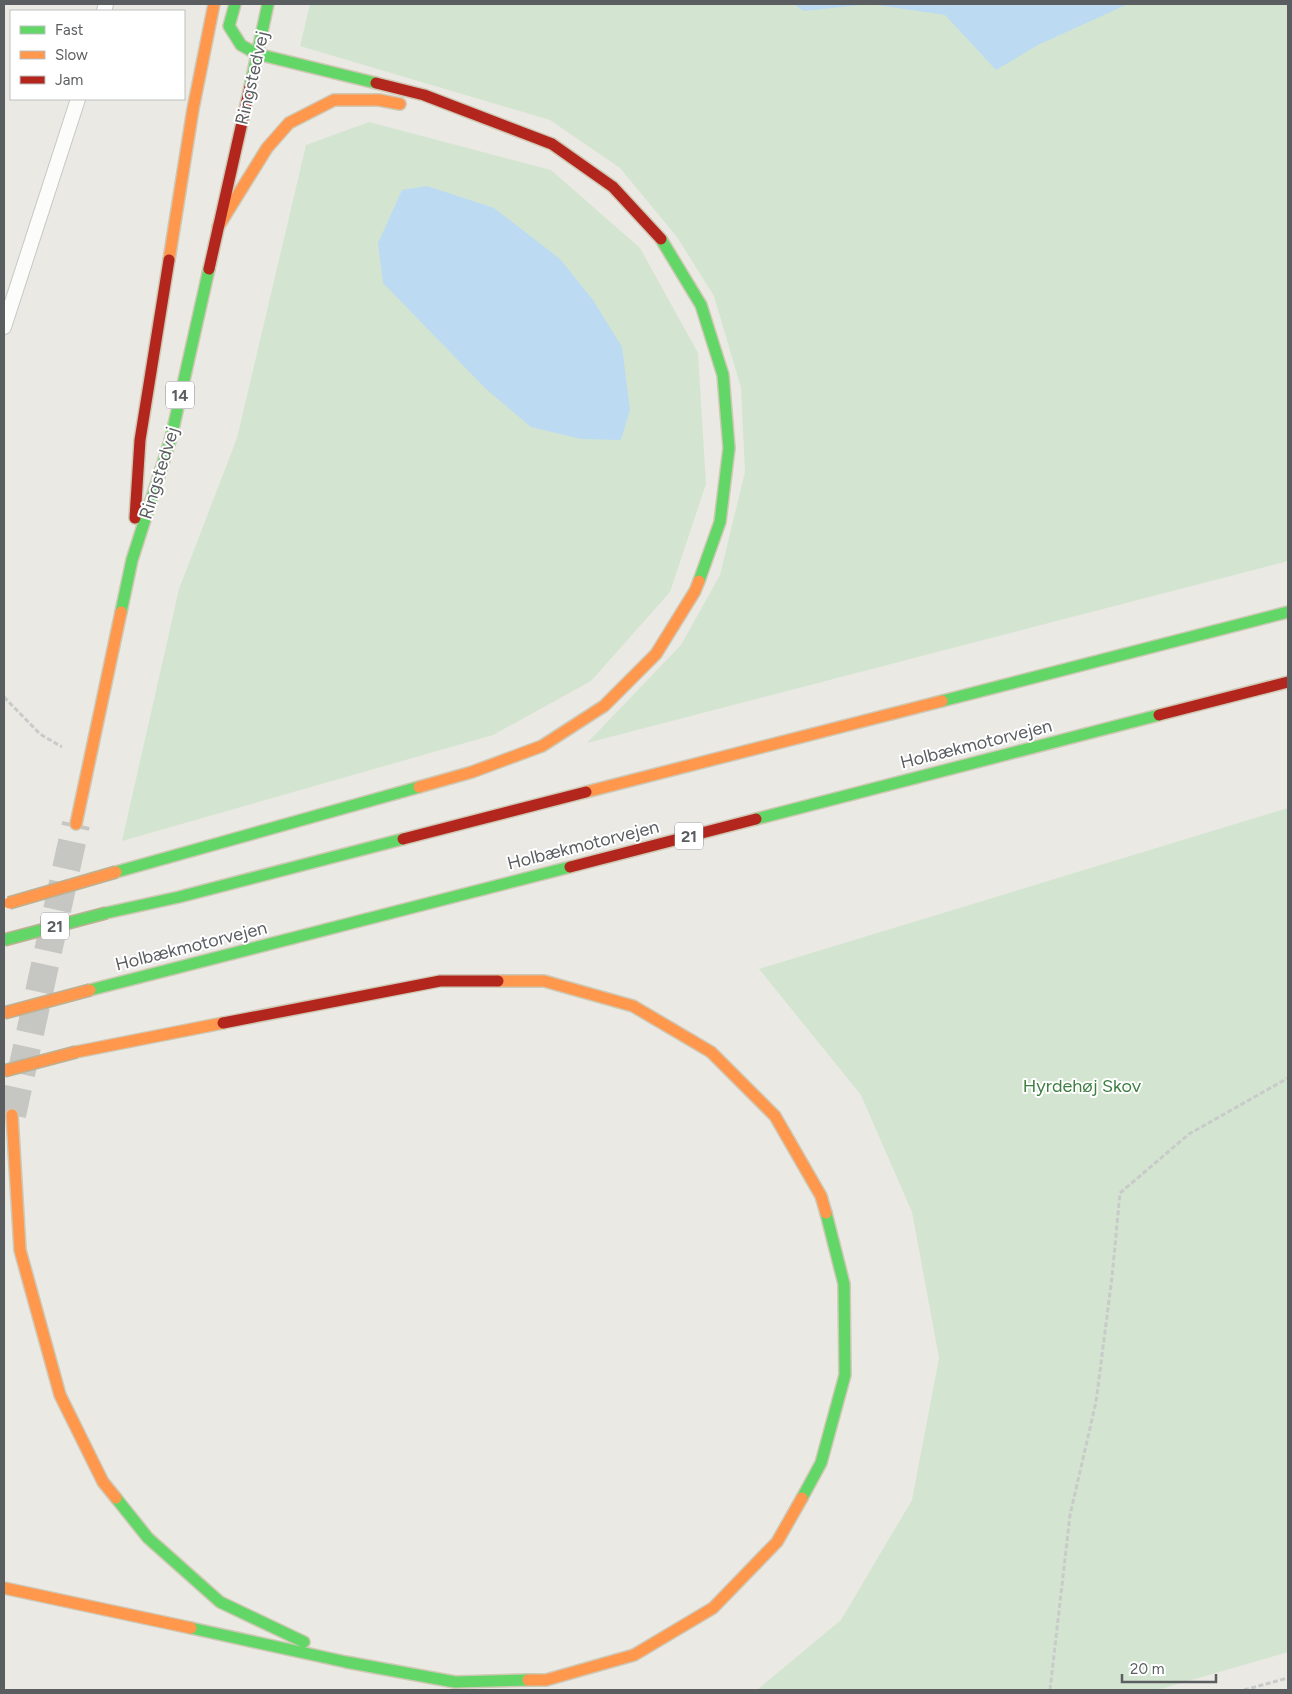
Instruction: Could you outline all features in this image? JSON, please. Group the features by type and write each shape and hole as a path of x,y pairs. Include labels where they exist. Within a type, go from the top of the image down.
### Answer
{"main road":[{"path":"132,560 140,440 193,109 214,4"},
{"path":"6,904 472,772 542,746 604,706 649,660 695,591 720,522 729,448 723,375 700,305 663,241 613,187 552,144 424,95 257,54 240,45 230,26 235,4"},
{"name":"Ringstedvej","path":"76,824 132,560 171,438 268,4"},
{"path":"218,227 267,148 289,123 334,100 379,100 476,115"},
{"name":"21","path":"4,940 106,913 179,897 1288,612"},
{"name":"Holbækmotorvejen","path":"4,1013 1288,682"},
{"path":"4,1071 76,1052 440,981 544,981 632,1006 711,1052 775,1116 821,1196 844,1284 844,1374 824,1454 821,1463 777,1542 713,1608 634,1655 546,1680 455,1682 346,1662 4,1588"},
{"path":"12,1115 20,1250 60,1395 103,1482 148,1538 220,1602 346,1662"}],"lane":[{"path":"4,327 78,100"}],"path":[{"path":"4,697 40,734 89,763"},
{"path":"1050,1690 1070,1515 1096,1402 1112,1277 1120,1193 1189,1134 1288,1078"},
{"path":"1244,1690 1288,1678"}],"green space":[{"path":"310,4 1288,4 1288,561 587,743 681,645 720,575 745,472 741,388 714,296 677,237 620,168 550,120 300,46"},
{"path":"369,122 551,170 640,248 698,353 706,484 670,592 591,681 493,735 122,841 179,589 237,438 306,145"},
{"name":"Hyrdehøj Skov","path":"1288,808 1288,1652 1157,1690 757,1690 841,1620 912,1500 939,1358 912,1212 861,1095 759,969"}],"water":[{"path":"793,4 870,4 804,11"},
{"path":"870,4 1128,4 1038,45 996,70 945,15"},
{"path":"427,186 494,208 560,259 593,300 622,347 630,410 621,440 581,439 531,427 486,389 383,283 378,243 402,190"}],"tunnel":[{"path":"12,1115 76,824"}],"traffic: fast":[{"path":"235,4 229,26 241,45 257,54 376,83"},
{"path":"250,87 268,4"},
{"path":"661,239 701,305 723,375 729,448 720,522 699,581"},
{"path":"121,612 132,560 171,438 209,269"},
{"path":"942,701 1288,612"},
{"path":"756,819 1159,715"},
{"path":"116,872 419,787"},
{"path":"106,913 179,897 403,839"},
{"path":"90,990 570,867"},
{"path":"4,940 106,913"},
{"path":"802,1498 821,1463 845,1375 844,1284 826,1213"},
{"path":"116,1498 148,1538 220,1602 304,1642"},
{"path":"191,1628 346,1662 455,1682 528,1680"}],"traffic: slow":[{"path":"169,260 193,109 214,4"},
{"path":"218,227 267,148 289,123 334,100 379,100 400,104"},
{"path":"419,787 472,772 542,746 604,706 656,654 695,591 699,581"},
{"path":"76,824 121,612"},
{"path":"586,792 942,701"},
{"path":"9,903 116,872"},
{"path":"498,981 544,981 633,1006 711,1052 775,1116 821,1196 826,1213"},
{"path":"4,1013 90,990"},
{"path":"76,1052 223,1023"},
{"path":"4,1071 76,1052"},
{"path":"12,1115 20,1250 60,1395 103,1482 116,1498"},
{"path":"528,1680 546,1680 634,1655 713,1608 777,1542 802,1498"},
{"path":"4,1588 191,1628"}],"traffic: jam":[{"path":"376,83 424,95 552,144 613,187 661,239"},
{"path":"209,269 250,87"},
{"path":"135,518 140,440 169,260"},
{"path":"1159,715 1288,682"},
{"path":"403,839 586,792"},
{"path":"570,867 756,819"},
{"path":"223,1023 440,981 498,981"}]}
